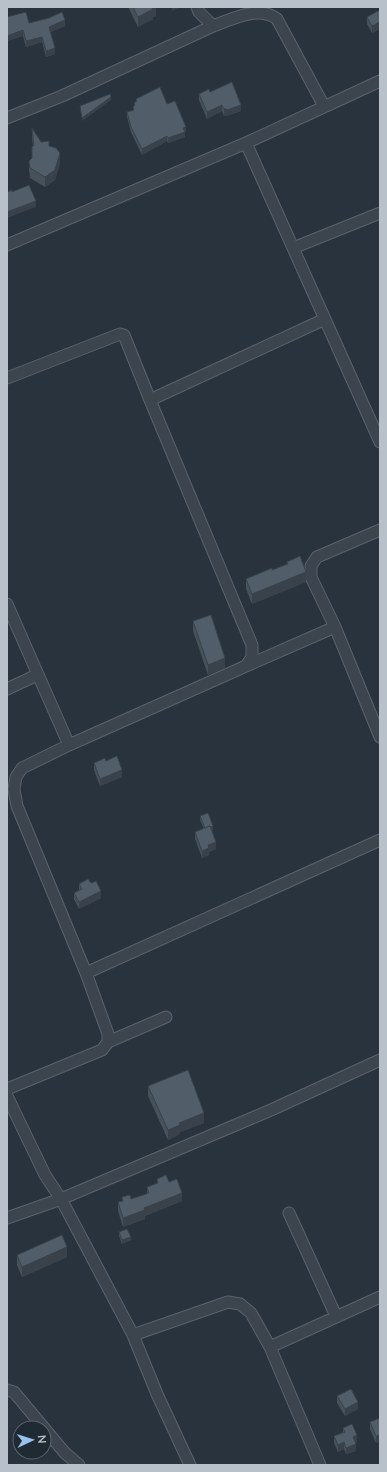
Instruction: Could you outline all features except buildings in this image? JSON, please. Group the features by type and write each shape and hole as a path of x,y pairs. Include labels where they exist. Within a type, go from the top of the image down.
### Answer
{"street":[{"path":"197,7 213,26"},
{"path":"7,118 62,96 213,26 241,16 263,13 271,14 277,19 324,106"},
{"path":"7,245 246,143 380,81"},
{"path":"246,143 380,442"},
{"path":"293,248 380,213"},
{"path":"150,400 325,319"},
{"path":"7,378 120,334 124,335 154,413 252,645 252,657 246,666"},
{"path":"380,530 317,557 311,566 311,577 335,627 380,737"},
{"path":"7,604 69,745"},
{"path":"108,1042 108,1034 86,973 17,806 14,789 16,777 22,768 69,745 335,627"},
{"path":"7,689 37,675"},
{"path":"86,973 380,840"},
{"path":"7,1089 102,1050 108,1042 166,1017"},
{"path":"7,1218 61,1199 270,1110 380,1060"},
{"path":"7,1096 45,1175 61,1199 133,1334 157,1394 190,1465"},
{"path":"289,1213 336,1316"},
{"path":"270,1347 380,1297"},
{"path":"133,1334 228,1302 240,1304 250,1313 270,1347 320,1465"},
{"path":"7,1390 14,1392 37,1420"},
{"path":"52,1438 65,1453 79,1465"}]}
